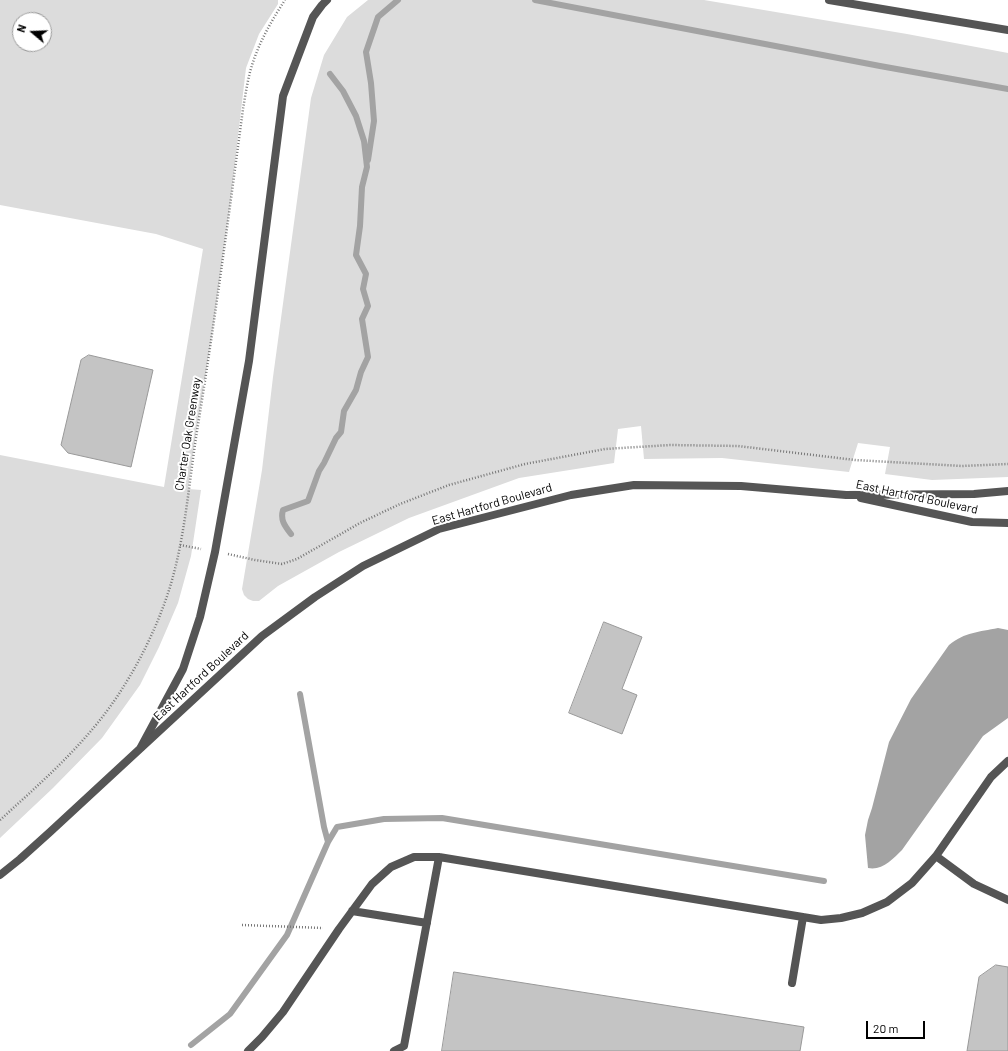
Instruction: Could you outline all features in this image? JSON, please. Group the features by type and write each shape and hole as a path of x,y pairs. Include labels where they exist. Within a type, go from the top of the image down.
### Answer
{"street":[{"path":"829,0 1008,30"},
{"path":"140,749 183,669 200,617 215,552 249,361 283,96 313,16 323,2"},
{"name":"East Hartford Boulevard","path":"0,875 50,832 262,636 315,596 363,566 439,530 571,495 634,485 741,486 846,495 974,494 1008,491"},
{"name":"East Hartford Boulevard","path":"846,495 972,522 1008,523"},
{"path":"248,1051 283,1012 339,929 372,884 391,867 414,857 439,857 821,920 841,918 862,913 887,902 912,883 936,856 991,777 1008,761"},
{"path":"936,856 974,884 1008,900"},
{"path":"394,1051 404,1046 439,857"},
{"path":"352,911 427,922"},
{"path":"792,983 803,917"}],"path":[{"name":"Charter Oak Greenway","path":"0,820 74,749 92,730 110,707 133,671 164,604 176,561 185,516 192,459 212,335 248,82 253,61 261,41 267,28 285,0"},
{"path":"242,924 328,928"}],"shaded area":[{"path":"0,0 278,0 278,4 259,34 246,68 230,205 212,335 188,489 201,490 191,556 178,603 159,647 140,685 102,738 53,788 0,838 0,455 164,487 203,249 156,234 0,205"},
{"path":"368,0 704,0 907,34 1008,53 1008,477 932,480 885,474 890,447 858,443 849,472 722,458 644,459 641,426 618,429 614,463 519,478 409,518 339,552 278,586 259,601 248,599 244,595 242,589 262,470 273,377 311,98 324,55 347,17"},
{"path":"998,628 1008,630 1008,718 983,736 902,850 883,866 878,868 868,868 865,835 868,820 889,742 911,699 949,645 961,637"}],"building":[{"path":"89,355 153,370 131,467 68,453 61,445 81,360"},
{"path":"604,622 642,637 622,689 637,695 622,734 569,713"},
{"path":"996,965 1008,967 1008,1051 967,1051 979,977"},
{"path":"454,972 804,1027 800,1051 442,1051"}],"waterway":[{"path":"368,160 374,121 371,83 366,52 378,17 398,0"},
{"path":"535,0 1008,89"},
{"path":"291,534 285,526 282,514 283,510 308,501 319,471 336,438 341,432 344,411 356,390 361,372 368,357 362,319 368,306 363,289 366,274 356,255 360,226 362,187 367,167 364,141 356,116 343,91 330,74"},
{"path":"191,1045 230,1014 287,935 328,842 300,694"},
{"path":"328,842 337,827 384,819 442,818 824,881"}]}
